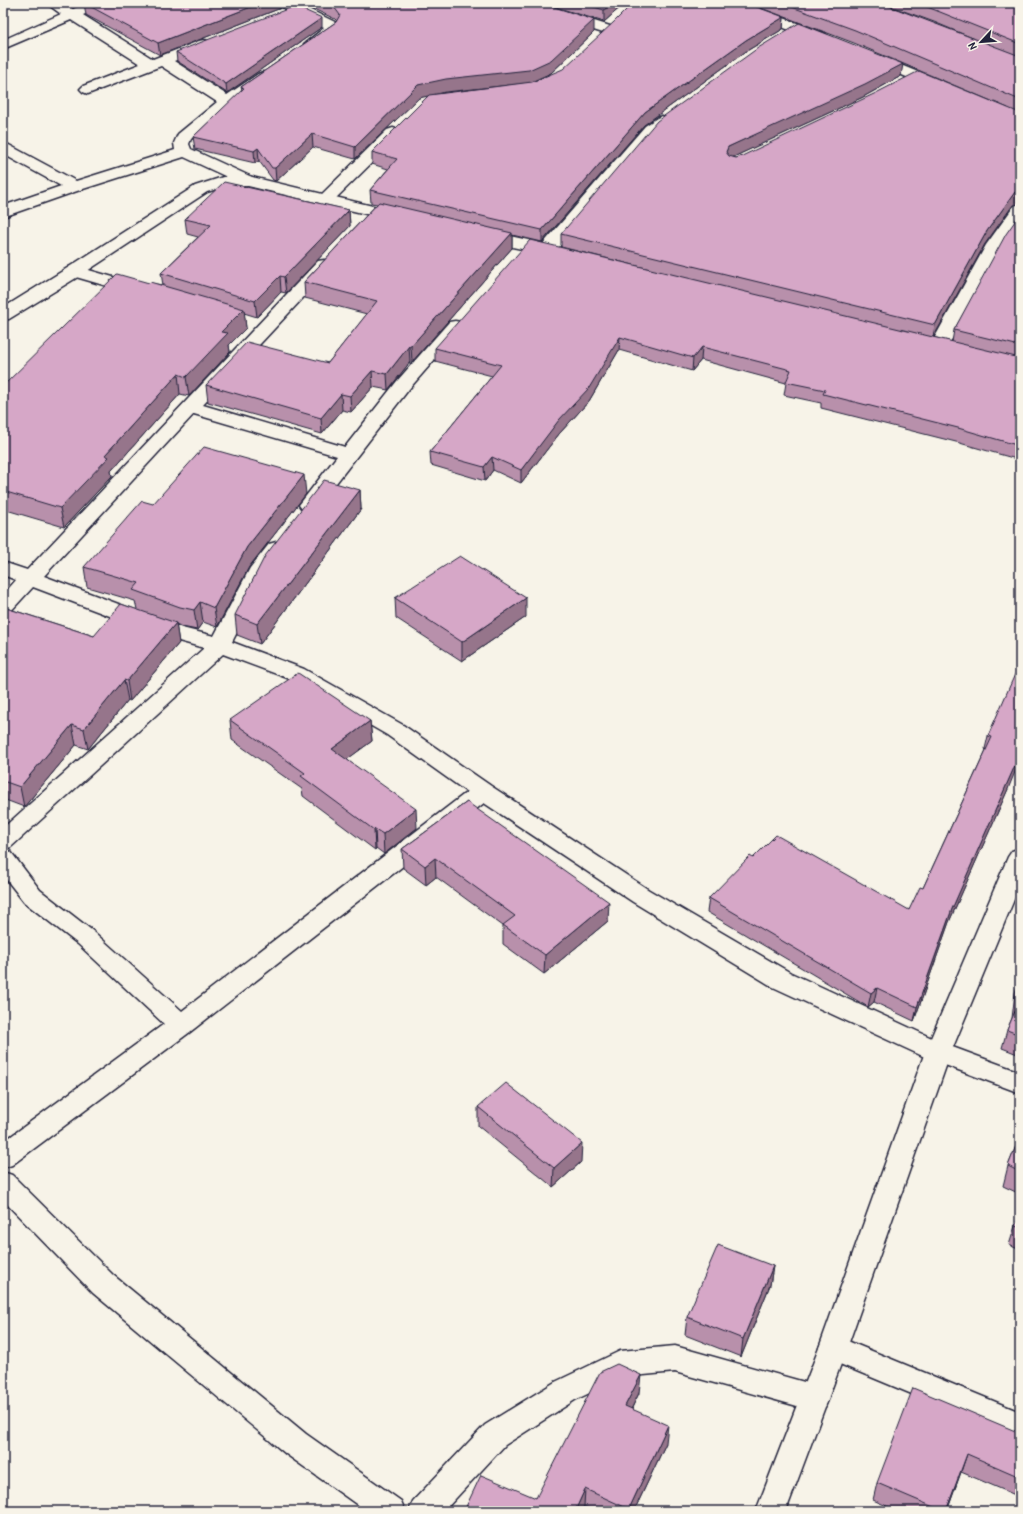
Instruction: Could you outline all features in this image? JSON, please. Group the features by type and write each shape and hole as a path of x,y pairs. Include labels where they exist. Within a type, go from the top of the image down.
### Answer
{"street":[{"path":"54,3 227,102"},
{"path":"3,45 99,3"},
{"path":"523,3 613,24 594,42"},
{"path":"731,3 790,32 833,42"},
{"path":"275,16 291,6 332,26 331,30 298,52"},
{"path":"88,89 218,38"},
{"path":"862,53 951,90"},
{"path":"272,70 227,102 184,137 181,148 185,152 248,181 325,200 370,217 413,219"},
{"path":"896,86 917,76"},
{"path":"547,250 650,129 672,114"},
{"path":"325,200 402,124"},
{"path":"3,148 74,187"},
{"path":"3,212 74,187 185,152"},
{"path":"3,315 75,271 201,189 223,182 248,181"},
{"path":"939,346 994,245 1020,209"},
{"path":"466,231 570,255"},
{"path":"511,262 526,245"},
{"path":"3,607 32,578 190,407 258,325 337,252"},
{"path":"75,271 111,289 154,294"},
{"path":"300,516 403,385 465,315"},
{"path":"190,407 349,454"},
{"path":"3,841 220,645 257,573 286,535"},
{"path":"3,568 175,633 220,645 297,674 395,730 483,792 641,896 782,980 938,1052 1020,1083"},
{"path":"3,1157 181,1025 483,792"},
{"path":"3,858 32,896 86,938 181,1025"},
{"path":"771,1511 833,1348 938,1052 1020,859"},
{"path":"3,1183 103,1284 296,1444 390,1511"},
{"path":"833,1348 1020,1426"},
{"path":"424,1511 495,1435 565,1391 620,1364 675,1359 814,1398"}],"building":[{"path":"84,3 261,3 158,43"},
{"path":"326,3 542,3 594,20 551,60 529,70 446,79 418,85 355,147 312,134 275,168 272,168 258,148 254,151 193,137 244,88 241,87 336,22 340,15 334,7"},
{"path":"581,3 612,3 604,10"},
{"path":"633,3 746,3 784,17 746,40 645,112 542,230 370,190 397,159 372,152 429,95 532,82 563,69"},
{"path":"781,3 881,3 1020,56 1020,100 855,30"},
{"path":"917,3 1020,3 1020,44 935,10"},
{"path":"295,6 322,18 226,84 176,52"},
{"path":"799,23 903,64 865,84 728,147 726,152 729,156 736,158 742,156 876,93 919,71 1020,113 1020,191 1015,192 987,231 935,325 561,234 657,121 758,48"},
{"path":"224,182 349,210 284,277 280,276 255,301 161,273 211,225 185,219"},
{"path":"379,202 512,233 411,346 409,346 387,374 372,371 350,396 341,394 321,418 206,385 247,342 328,363 377,301 304,282"},
{"path":"1020,214 1020,346 954,330 1006,234"},
{"path":"530,240 1020,358 1020,446 958,428 823,394 825,390 786,382 791,370 702,347 693,358 620,337 589,388 559,420 521,470 492,457 484,467 430,452 501,365 435,348"},
{"path":"117,274 244,309 221,332 228,333 186,377 178,374 105,455 109,457 60,508 3,491 3,386"},
{"path":"204,447 304,475 247,547 214,608 200,602 194,610 180,607 133,590 139,583 84,567 142,501 153,504"},
{"path":"324,480 360,490 257,624 235,615 265,556"},
{"path":"460,556 526,598 462,642 395,598"},
{"path":"121,604 176,623 127,681 124,680 84,729 72,725 20,787 3,781 3,607 94,636"},
{"path":"1019,665 1020,754 952,909 917,1007 877,988 871,993 709,898 750,856 753,858 776,835 909,910 920,887 923,888 992,737 988,736"},
{"path":"298,673 370,721 332,749 416,809 383,834 375,829 374,830 301,776 305,773 230,720"},
{"path":"467,802 609,902 545,955 503,925 515,916 435,858 425,866 402,849"},
{"path":"1020,975 1020,1035 1007,1030 1016,1009"},
{"path":"506,1083 582,1143 554,1168 478,1107"},
{"path":"1020,1136 1020,1172 1008,1166"},
{"path":"1020,1216 1020,1228 1015,1226"},
{"path":"718,1245 773,1266 743,1339 687,1317"},
{"path":"617,1364 641,1375 625,1406 668,1425 629,1509 585,1489 575,1511 464,1511 481,1475 536,1498 600,1372"},
{"path":"913,1388 1020,1433 1020,1477 967,1454 946,1511 877,1483"}]}
